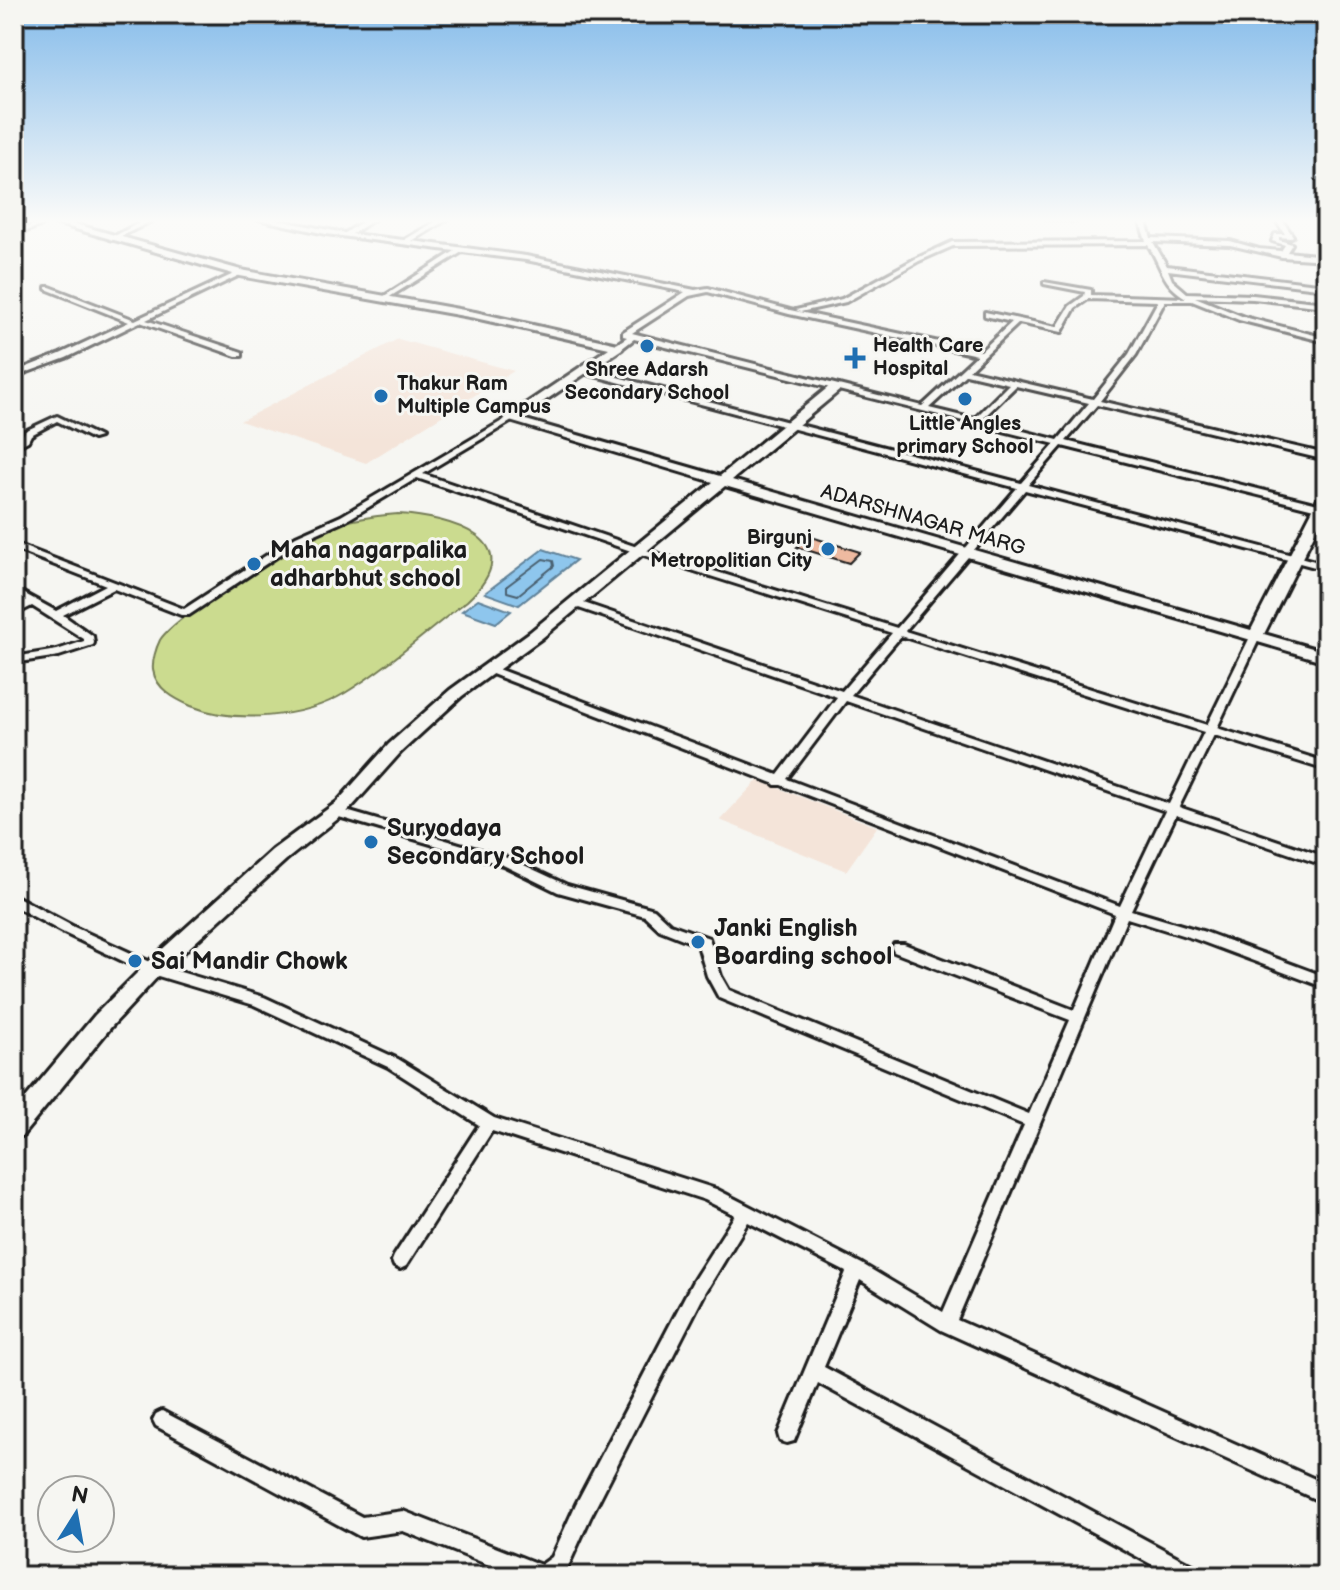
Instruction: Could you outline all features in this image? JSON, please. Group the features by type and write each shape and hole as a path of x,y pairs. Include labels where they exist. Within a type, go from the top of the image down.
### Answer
{"street":[{"path":"62,293 239,354"},
{"path":"15,373 197,293"},
{"path":"351,293 618,347"},
{"path":"383,299 392,293"},
{"path":"691,293 626,334 1060,443 1324,504 1255,637 1123,912 947,1324"},
{"path":"720,293 789,312 980,353"},
{"path":"789,312 844,301 858,293"},
{"path":"1087,297 1088,293"},
{"path":"1183,293 1260,323 1326,340"},
{"path":"988,314 1059,330 1072,307 1087,297 1253,297 1326,305"},
{"path":"779,782 844,696 1132,355 1163,299"},
{"path":"923,409 1016,322"},
{"path":"14,546 185,613 299,538 344,518 509,419 633,336"},
{"path":"583,370 1326,567"},
{"path":"964,371 1326,457"},
{"path":"975,422 1013,384"},
{"path":"14,1129 103,1021 153,969 279,855 336,812 415,730 456,693 491,670 835,388"},
{"path":"14,445 25,439 28,433 57,418 96,437"},
{"name":"ADARSHNAGAR MARG","path":"509,419 1326,657"},
{"path":"416,475 637,550 1326,766"},
{"path":"56,615 114,585"},
{"path":"14,591 56,615 89,638 89,643 59,653 14,660"},
{"path":"14,612 33,601"},
{"path":"574,603 1326,862"},
{"path":"491,670 1123,912 1200,935 1326,983"},
{"path":"336,812 507,862 576,894 649,912 665,927 704,942 714,976 724,994 1033,1122"},
{"path":"14,900 69,930 153,969 259,1001 393,1063 489,1123 697,1189 856,1269 947,1324 1326,1494"},
{"path":"899,948 1078,1017"},
{"path":"400,1261 489,1123"},
{"path":"162,1420 361,1527 403,1521 542,1576 559,1564 583,1511 699,1287 745,1213"},
{"path":"787,1434 856,1269"},
{"path":"814,1371 1193,1576"}],"shaded area":[{"name":"Thakur Ram Multiple Campus","path":"398,339 514,371 366,463 240,421"},
{"path":"758,780 877,827 846,871 720,820"}],"green space":[{"path":"398,514 440,520 460,527 477,536 488,547 491,562 485,580 467,601 377,672 328,701 270,716 209,712 179,700 158,683 153,666 160,640 209,598 320,530 359,519"}],"water":[{"path":"543,549 576,560 519,605 485,593"},
{"path":"478,599 511,611 496,623 462,611"}],"building":[{"name":"Birgunj Metropolitian City","path":"808,536 860,552 849,563 797,547"}],"place":[{"name":"Shree Adarsh Secondary School","path":"647,346"},
{"name":"Health Care Hospital","path":"855,358"},
{"name":"Thakur Ram Multiple Campus","path":"381,396"},
{"name":"Little Angles primary School","path":"965,399"},
{"name":"Birgunj Metropolitian City","path":"828,549"},
{"name":"Maha nagarpalika adharbhut school","path":"254,564"},
{"name":"Suryodaya Secondary School","path":"371,842"},
{"name":"Janki English Boarding school","path":"698,942"},
{"name":"Sai Mandir Chowk","path":"135,961"}]}
